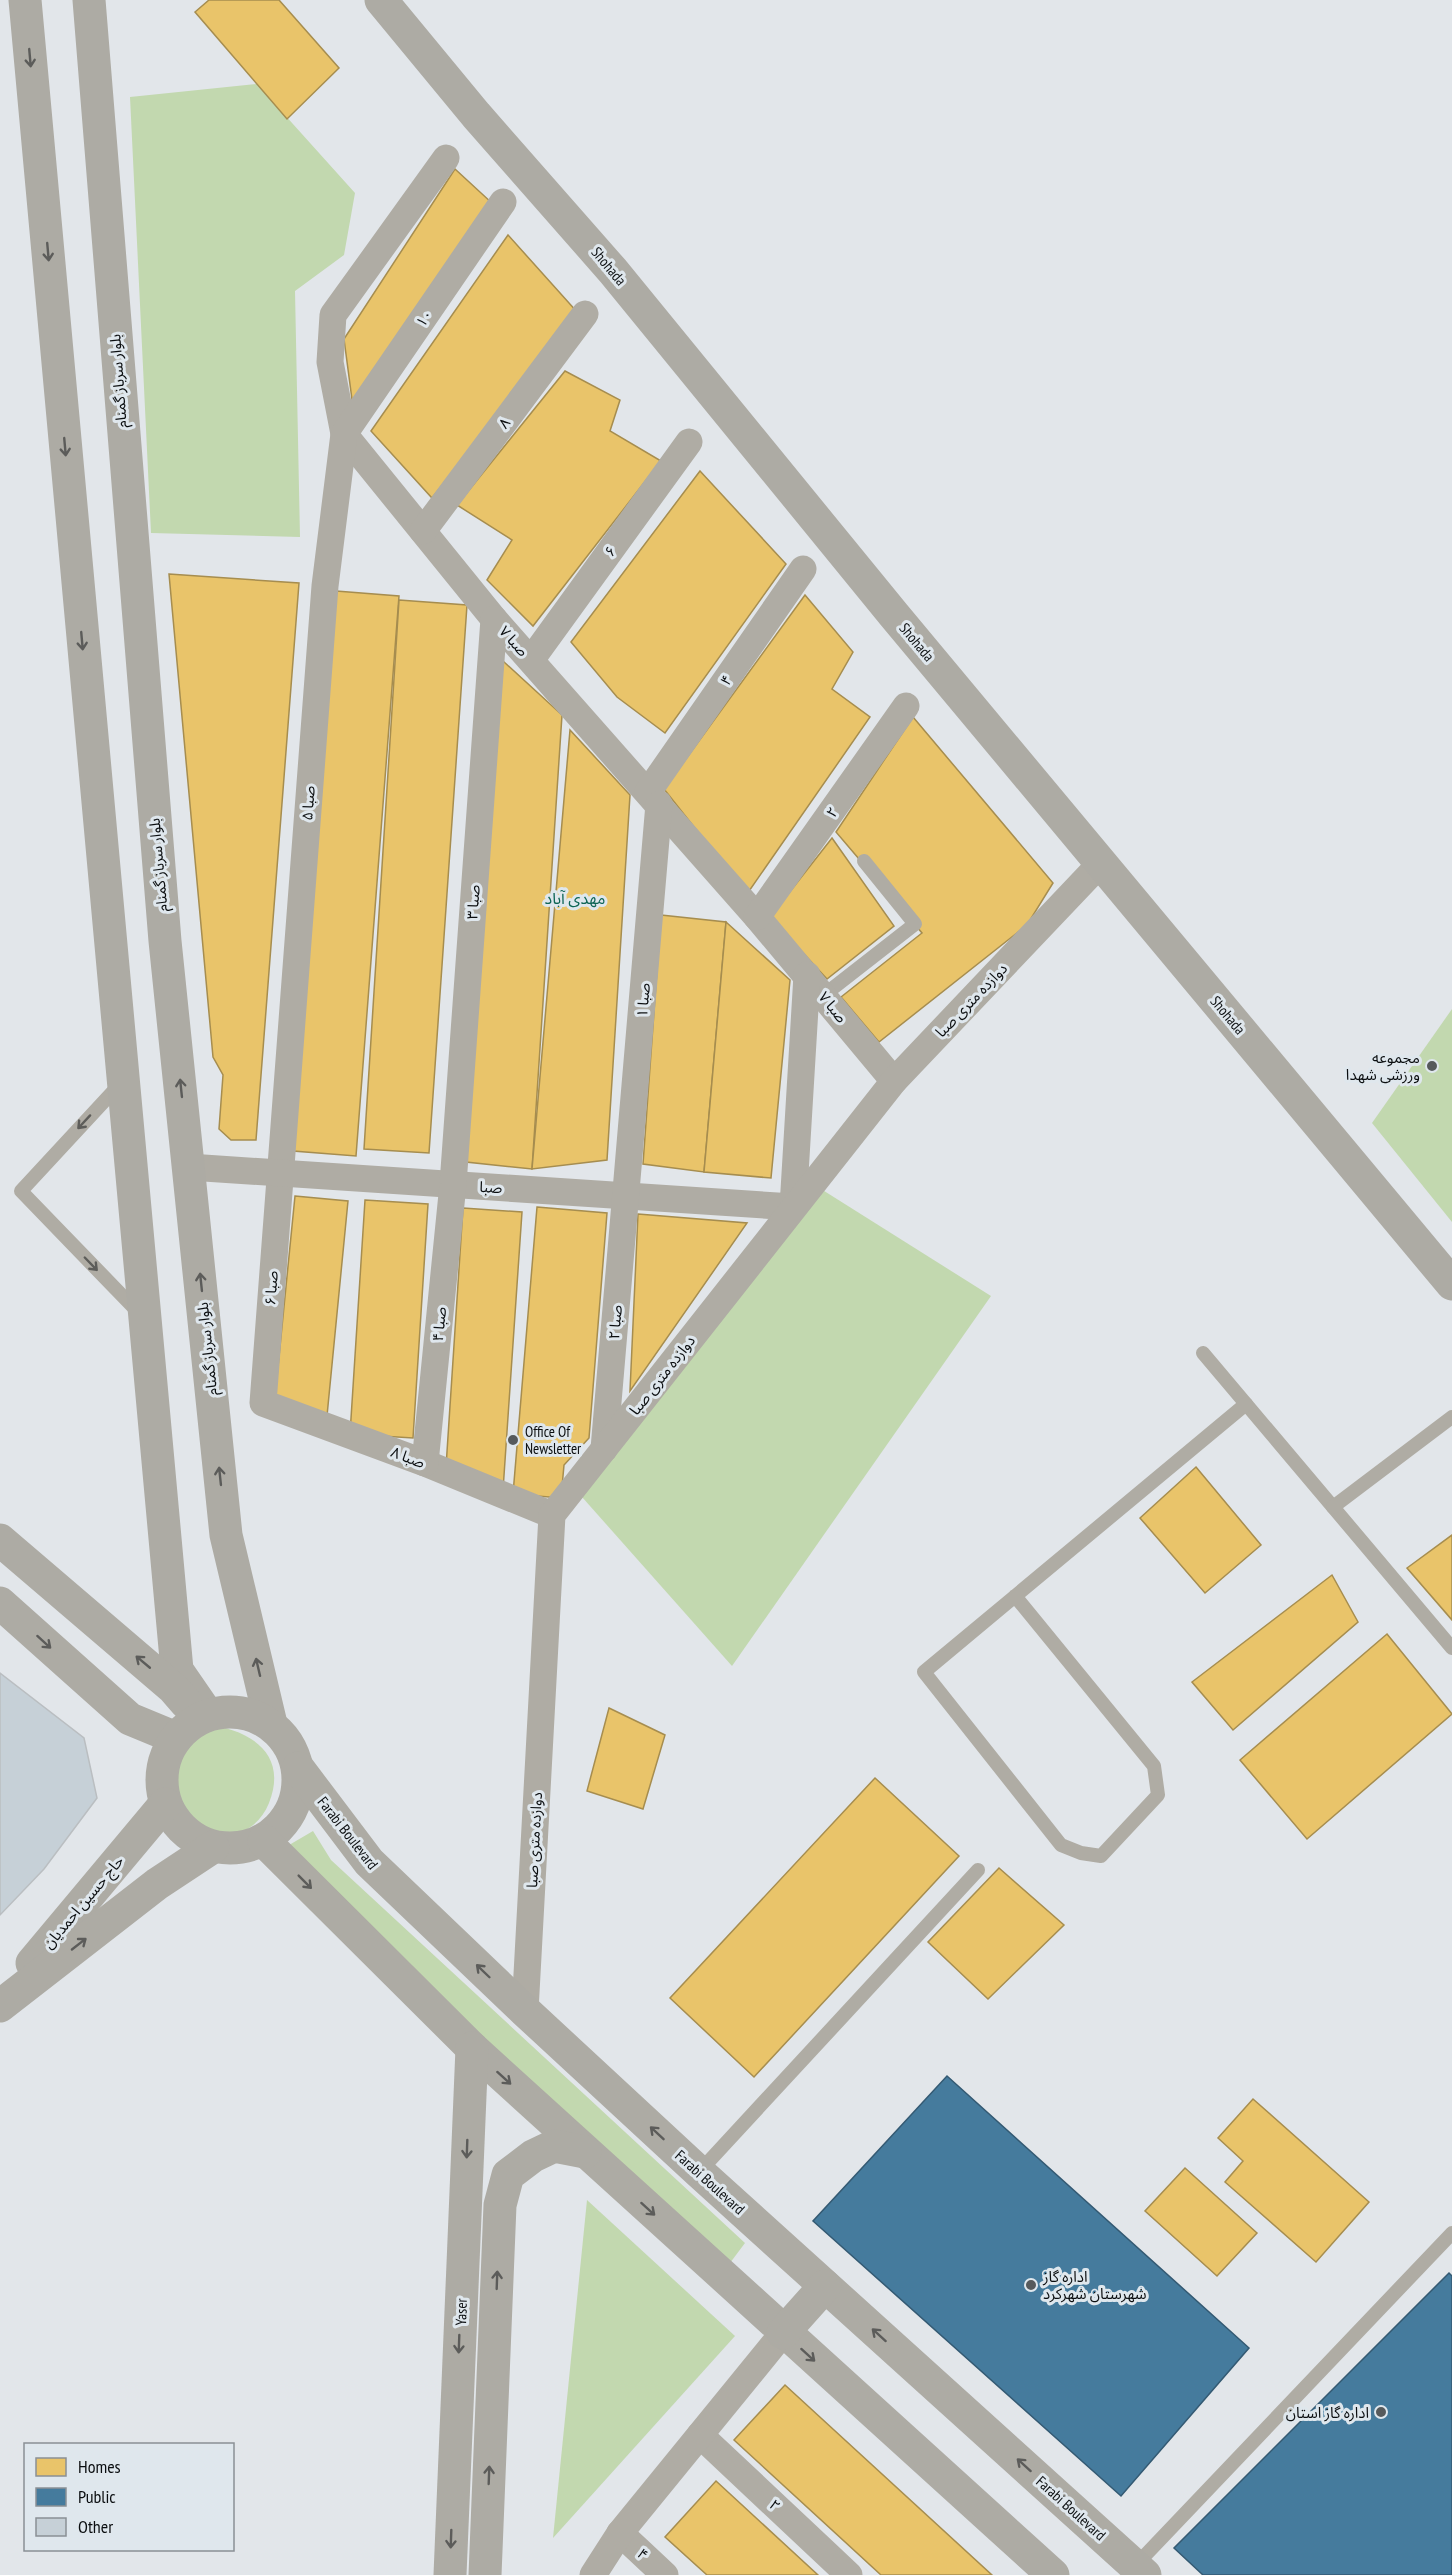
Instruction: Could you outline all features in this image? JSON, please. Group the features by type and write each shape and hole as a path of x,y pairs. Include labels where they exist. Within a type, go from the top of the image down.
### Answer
{"main road":[{"path":"25,0 177,1670 194,1724"},
{"name":"بلوار سرباز گمنام","path":"89,0 141,670 165,941 226,1536 271,1724"},
{"name":"Shohada","path":"381,0 476,115 613,271 1452,1284"},
{"path":"6,1558 173,1688 194,1724"},
{"path":"0,1603 130,1719 194,1724 240,1711 271,1724 289,1744 298,1768 291,1813 279,1829 264,1841 239,1849 213,1847 184,1831 165,1804 162,1769 194,1724"},
{"name":"Farabi Boulevard","path":"298,1768 369,1862 525,2011 699,2172 1140,2570"},
{"name":"حاج حسین احمدیان","path":"0,2001 165,1804"},
{"path":"264,1841 472,2049 783,2333 1053,2575"},
{"path":"0,2006 157,1884 213,1847"},
{"name":"Yaser","path":"450,2575 472,2049"},
{"path":"485,2575 500,2205 508,2175 533,2156 554,2146 585,2152"},
{"path":"783,2333 825,2286"}],"street":[{"name":"صبا ۷","path":"446,158 333,315 330,362 344,434 494,619 654,798 815,985 894,1081"},
{"name":"۱۰","path":"344,434 503,202"},
{"name":"۸","path":"423,531 585,314"},
{"name":"صبا ۵","path":"280,1173 325,586 344,434"},
{"name":"۶","path":"531,660 689,442"},
{"name":"۴","path":"654,798 803,569"},
{"name":"صبا ۳","path":"453,1184 494,619"},
{"name":"۲","path":"757,917 906,706"},
{"name":"صبا ۱","path":"626,1196 654,798"},
{"name":"دوازده متری صبا","path":"525,2011 552,1515 894,1081 1101,863"},
{"path":"793,1207 815,985"},
{"name":"صبا","path":"189,1167 793,1207"},
{"name":"صبا ۶","path":"263,1403 280,1173"},
{"name":"صبا ۴","path":"425,1463 453,1184"},
{"name":"صبا ۲","path":"604,1449 626,1196"},
{"name":"صبا ۸","path":"263,1403 425,1463 552,1515"},
{"path":"593,2575 620,2533 783,2333"},
{"name":"۲","path":"700,2435 849,2575"},
{"name":"۴","path":"620,2533 665,2575"}],"lane":[{"path":"815,985 915,924 864,861"},
{"path":"124,1079 21,1191 146,1321"},
{"path":"1203,1353 1452,1648"},
{"path":"1015,1596 1154,1766 1158,1795 1101,1856 1081,1853 1062,1845 924,1672 1015,1596 1246,1404"},
{"path":"1333,1507 1452,1417"},
{"path":"699,2172 978,1870"},
{"path":"1140,2570 1452,2233"}],"green space":[{"path":"257,84 355,193 344,255 295,291 300,537 151,533 130,97"},
{"name":"مجموعه ورزشی شهدا","path":"1452,1009 1452,1222 1372,1123"},
{"path":"821,1189 991,1296 732,1666 582,1497"},
{"path":"204,1724 236,1731 249,1738 269,1757 273,1770 274,1785 269,1803 258,1820 244,1831 228,1836 210,1835 194,1829 180,1819 169,1804 164,1785 170,1759 176,1746 190,1732"},
{"path":"313,1831 331,1860 745,2243 724,2271 284,1848"},
{"path":"587,2200 735,2336 553,2538"}],"building: Homes":[{"path":"209,0 279,0 339,68 287,119 195,12"},
{"path":"455,169 493,204 353,407 344,339"},
{"path":"508,235 578,313 432,498 371,431"},
{"path":"565,371 620,400 610,431 661,461 533,626 487,580 512,540 457,505"},
{"path":"700,471 786,564 665,733 617,697 571,642"},
{"path":"169,574 299,583 256,1140 231,1140 219,1129 223,1075 213,1057"},
{"path":"336,591 399,596 356,1156 293,1151"},
{"path":"805,595 853,652 832,689 870,717 747,894 664,789"},
{"path":"399,600 467,605 429,1153 364,1149"},
{"path":"503,661 562,715 532,1169 466,1162"},
{"path":"913,717 1053,883 1027,925 879,1042 841,997 922,933 836,832"},
{"path":"570,730 630,795 607,1160 532,1169"},
{"path":"832,838 894,926 827,979 770,917"},
{"path":"661,915 726,922 704,1172 643,1164"},
{"path":"726,922 790,980 771,1178 704,1172"},
{"path":"295,1196 348,1201 326,1426 274,1407"},
{"path":"365,1200 428,1204 413,1438 350,1434"},
{"path":"537,1207 607,1213 589,1438 564,1465 561,1498 513,1494"},
{"path":"463,1208 522,1212 503,1490 446,1467"},
{"path":"638,1214 747,1223 630,1391"},
{"path":"1196,1467 1261,1545 1205,1593 1140,1518"},
{"path":"1452,1535 1452,1620 1407,1568"},
{"path":"1332,1575 1358,1622 1233,1730 1192,1682"},
{"path":"1387,1634 1452,1714 1307,1839 1240,1760"},
{"path":"609,1708 665,1735 643,1809 587,1791"},
{"path":"875,1778 959,1856 754,2077 670,1998"},
{"path":"999,1868 1064,1925 988,1999 928,1942"},
{"path":"1253,2099 1369,2202 1316,2262 1225,2182 1243,2161 1218,2138"},
{"path":"1185,2168 1257,2233 1217,2276 1145,2211"},
{"path":"1084,2218 1174,2299 1092,2390 1003,2309"},
{"path":"1452,2374 1452,2424 1427,2401"},
{"path":"785,2385 992,2575 881,2575 734,2440"},
{"path":"716,2481 818,2575 707,2575 665,2537"},
{"path":"1378,2548 1399,2567 1407,2558 1420,2571 1433,2557 1450,2574 1452,2572 1452,2575 1354,2575"}],"building: Public":[{"name":"اداره گاز شهرستان شهرکرد","path":"947,2076 1249,2348 1121,2496 813,2221"},
{"name":"اداره گاز استان","path":"1449,2273 1452,2276 1452,2575 1203,2575 1174,2548"}],"building: Other":[{"path":"0,1673 84,1738 97,1798 44,1869 0,1915"}],"place":[{"name":"مجموعه ورزشی شهدا","path":"1432,1066"},
{"name":"Office Of Newsletter","path":"513,1440"},
{"name":"اداره گاز شهرستان شهرکرد","path":"1031,2285"},
{"name":"اداره گاز استان","path":"1381,2412"}],"district":[{"name":"مهدی آباد","path":"575,898"}]}
